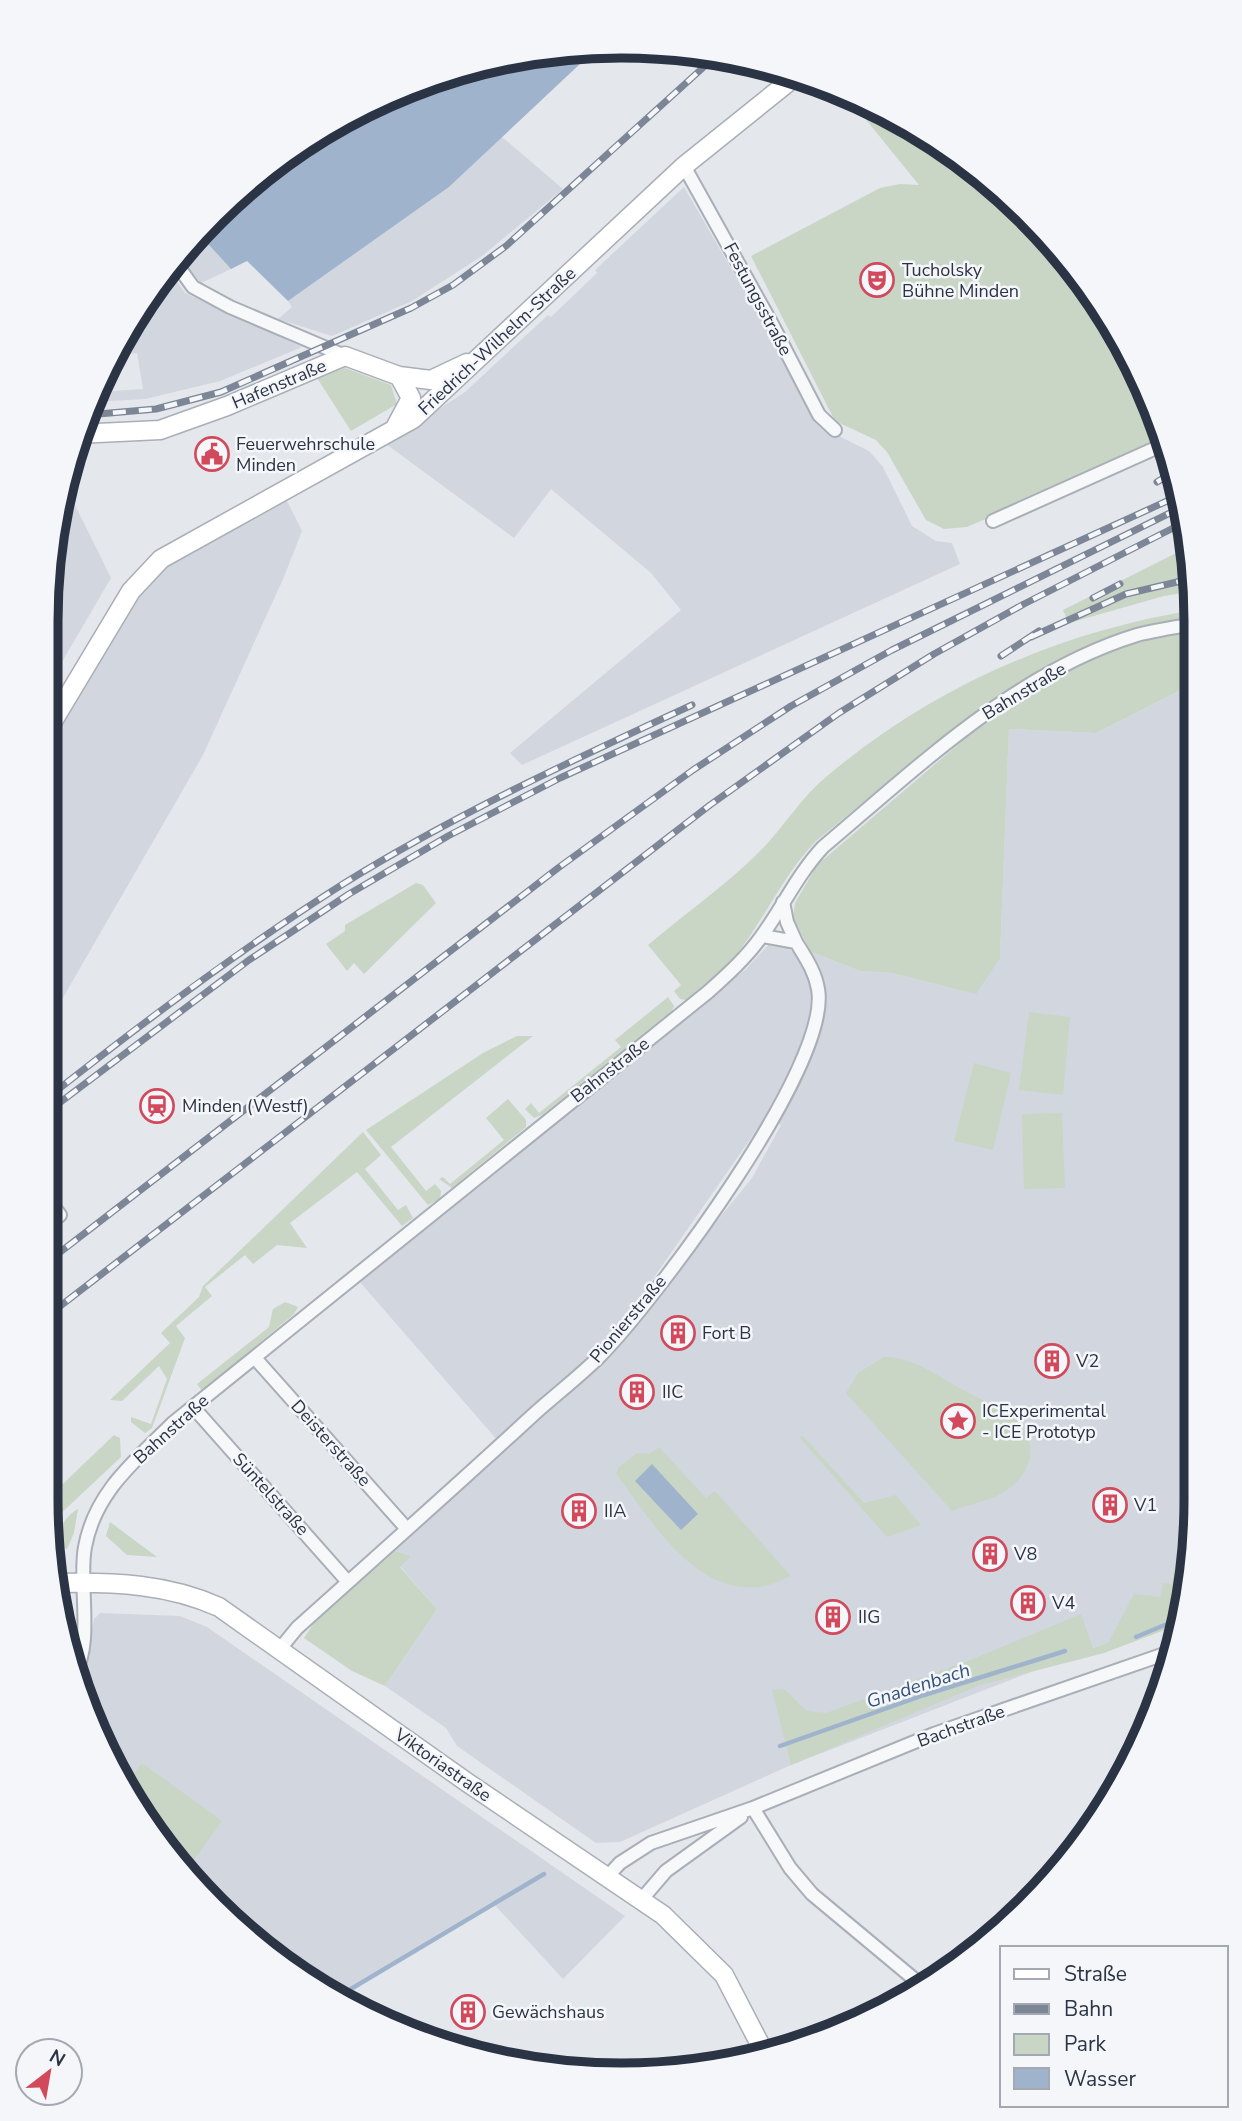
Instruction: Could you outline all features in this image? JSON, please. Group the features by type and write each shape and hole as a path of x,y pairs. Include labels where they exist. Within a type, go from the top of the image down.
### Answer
{"main road":[{"name":"Friedrich-Wilhelm-Straße","path":"58,712 131,591 161,559 396,426 413,419 436,401 476,359 684,166 787,83"},
{"name":"Hafenstraße","path":"90,433 160,430 227,406 345,356 399,376 431,380 476,359"},
{"path":"396,426 411,398 399,376"},
{"name":"Viktoriastraße","path":"64,1583 159,1587 196,1597 219,1607 642,1899 680,1929 724,1975 761,2045"}],"street":[{"name":"Festungsstraße","path":"684,166 774,326 819,415 835,430"},
{"path":"181,270 193,287 230,307 345,356"},
{"path":"993,522 1156,448"},
{"name":"Bahnstraße","path":"80,1656 85,1582 84,1548 100,1501 111,1484 193,1407 708,992 741,962 762,936 803,869 823,847 975,721 1059,668 1137,635 1184,626"},
{"name":"Pionierstraße","path":"279,1650 297,1628 599,1357 664,1278 755,1151 785,1097 813,1033 819,1009 819,990 813,968 796,942 787,922 783,902"},
{"path":"762,936 796,942"},
{"name":"Deisterstraße","path":"254,1358 407,1529"},
{"name":"Süntelstraße","path":"193,1407 348,1582"},
{"name":"Bachstraße","path":"607,1877 620,1864 651,1843 752,1808 934,1734 1162,1655"},
{"path":"752,1808 790,1868 812,1894 915,1980"},
{"name":"Bachstraße","path":"642,1899 666,1871 752,1808"}],"shaded area":[{"path":"502,137 563,189 482,256 412,301 332,336 278,319 292,307 288,301 449,187"},
{"path":"684,187 823,428 869,451 883,467 912,526 936,541 952,543 960,564 522,765 510,753 681,610 651,573 551,489 514,538 386,444 465,392 548,315 551,317 597,273 595,270"},
{"path":"206,242 231,269 201,283 185,265"},
{"path":"174,278 185,293 302,347 220,381 145,399 103,401 107,391 143,389 137,353 125,354"},
{"path":"284,495 302,531 203,755 58,1006 58,719 131,601 165,562"},
{"path":"72,499 111,578 58,669 59,584"},
{"path":"1184,689 1184,1500 1179,1574 1169,1626 1093,1648 791,1765 620,1842 596,1843 457,1746 446,1728 385,1686 437,1609 400,1566 411,1556 395,1551 389,1556 606,1357 752,1178 781,1125 776,1122 791,1096 821,1021 823,984 811,952 860,971 892,973 944,986 1000,957 1009,729 1096,733"},
{"path":"770,943 788,948 797,955 806,968 813,1000 811,1018 800,1050 774,1105 616,1332 499,1442 359,1281 746,969"},
{"path":"100,1613 180,1616 207,1627 625,1916 563,1979 492,1902 344,1990 339,1988 216,1891 198,1871 180,1850 143,1763 131,1778 101,1716 85,1672 94,1619"}],"green space":[{"path":"859,111 903,133 964,174 1019,223 1044,250 1068,278 1109,339 1141,405 1156,445 967,527 944,529 926,520 887,452 876,440 835,421 751,256 880,188 900,184 919,185"},
{"path":"345,368 391,385 397,404 351,431 317,378"},
{"path":"1179,551 1183,593 1069,623 1063,610"},
{"path":"1184,612 1184,689 1096,733 1009,729 1000,958 976,994 892,973 860,971 811,952 793,918 795,903 817,865 975,730 1007,711 1004,697 958,725 816,841 799,860 757,926 726,968 686,1000 680,999 674,991 681,985 648,945 738,872 766,845 802,801 826,777 909,716 999,668 1095,632"},
{"path":"416,883 423,885 436,903 364,974 354,963 347,971 326,944 345,931 345,925"},
{"path":"668,997 674,1006 672,1011 542,1115 534,1118 525,1109 531,1103 539,1113 621,1047 615,1040"},
{"path":"1029,1012 1070,1017 1063,1095 1019,1090"},
{"path":"517,1036 533,1036 391,1147 426,1191 435,1184 441,1191 440,1199 428,1205 366,1130 483,1053"},
{"path":"974,1063 1011,1073 993,1150 954,1141"},
{"path":"508,1099 526,1120 526,1127 452,1188 439,1179 443,1177 450,1184 504,1140 486,1118"},
{"path":"1062,1113 1065,1188 1024,1189 1022,1114"},
{"path":"363,1132 381,1155 365,1169 398,1210 406,1205 413,1218 402,1226 357,1172 290,1223 307,1248 277,1245 253,1264 245,1255 205,1287 212,1296 176,1326 185,1338 152,1428 145,1433 131,1422 131,1417 151,1424 167,1379 159,1366 122,1401 110,1400 170,1343 161,1333 199,1297 203,1286"},
{"path":"285,1302 298,1307 294,1314 202,1391 197,1384 269,1327 273,1309"},
{"path":"884,1357 906,1360 927,1369 1014,1418 1028,1436 1030,1446 1027,1465 1016,1483 994,1497 952,1511 846,1393 858,1373"},
{"path":"114,1435 120,1438 121,1457 58,1516 58,1489"},
{"path":"803,1436 864,1503 896,1495 921,1525 887,1537 799,1437"},
{"path":"659,1447 706,1498 715,1491 791,1576 760,1587 736,1586 714,1579 676,1550 616,1474 619,1467 637,1453 650,1454"},
{"path":"78,1509 74,1533 67,1549 60,1547 59,1536 62,1525"},
{"path":"110,1522 157,1557 127,1555 106,1536"},
{"path":"1183,1523 1179,1574 1169,1628 1104,1653 980,1685 791,1765 772,1690 784,1689 807,1711 826,1713 968,1661 1081,1614 1093,1648 1108,1643 1134,1594 1160,1597 1163,1583 1172,1584"},
{"path":"395,1551 411,1556 400,1567 437,1609 385,1686 352,1671 304,1638 316,1620"},
{"path":"142,1763 222,1821 191,1863 174,1843 131,1778"},
{"path":"217,1891 325,1979 278,1947"}],"water":[{"path":"585,59 449,187 288,301 247,261 231,269 206,242 278,174 339,133 405,101 475,77 547,63"},
{"path":"652,1464 698,1514 681,1530 635,1481"}],"waterway":[{"name":"Gnadenbach","path":"1136,1637 1170,1623"},
{"name":"Gnadenbach","path":"780,1746 924,1695 1065,1651"},
{"name":"Gnadenbach","path":"346,1992 544,1874"}],"railway":[{"path":"98,414 156,409 221,392 411,308 453,285 506,246 706,65"},
{"path":"1157,482 1165,477"},
{"path":"58,1104 249,960 349,894 448,836 560,778 1170,499"},
{"path":"58,1254 558,868 693,770 791,706 892,650 1173,511"},
{"path":"58,1308 710,805 839,713 934,654 1024,604 1176,527"},
{"path":"1031,637 1126,594 1183,581"},
{"path":"1093,598 1120,584"},
{"path":"1001,656 1039,631"},
{"path":"58,1090 192,988 343,884 471,812 692,705"}],"place":[{"name":"Tucholsky Bühne Minden","path":"877,280"},
{"name":"Feuerwehrschule Minden","path":"212,454"},
{"name":"Minden (Westf)","path":"157,1106"},
{"name":"Fort B","path":"678,1333"},
{"name":"V2","path":"1052,1361"},
{"name":"IIC","path":"637,1392"},
{"name":"ICExperimental - ICE Prototyp","path":"958,1421"},
{"name":"V1","path":"1110,1505"},
{"name":"IIA","path":"579,1511"},
{"name":"V8","path":"990,1554"},
{"name":"V4","path":"1028,1603"},
{"name":"IIG","path":"833,1617"},
{"name":"Gewächshaus","path":"468,2012"}]}
